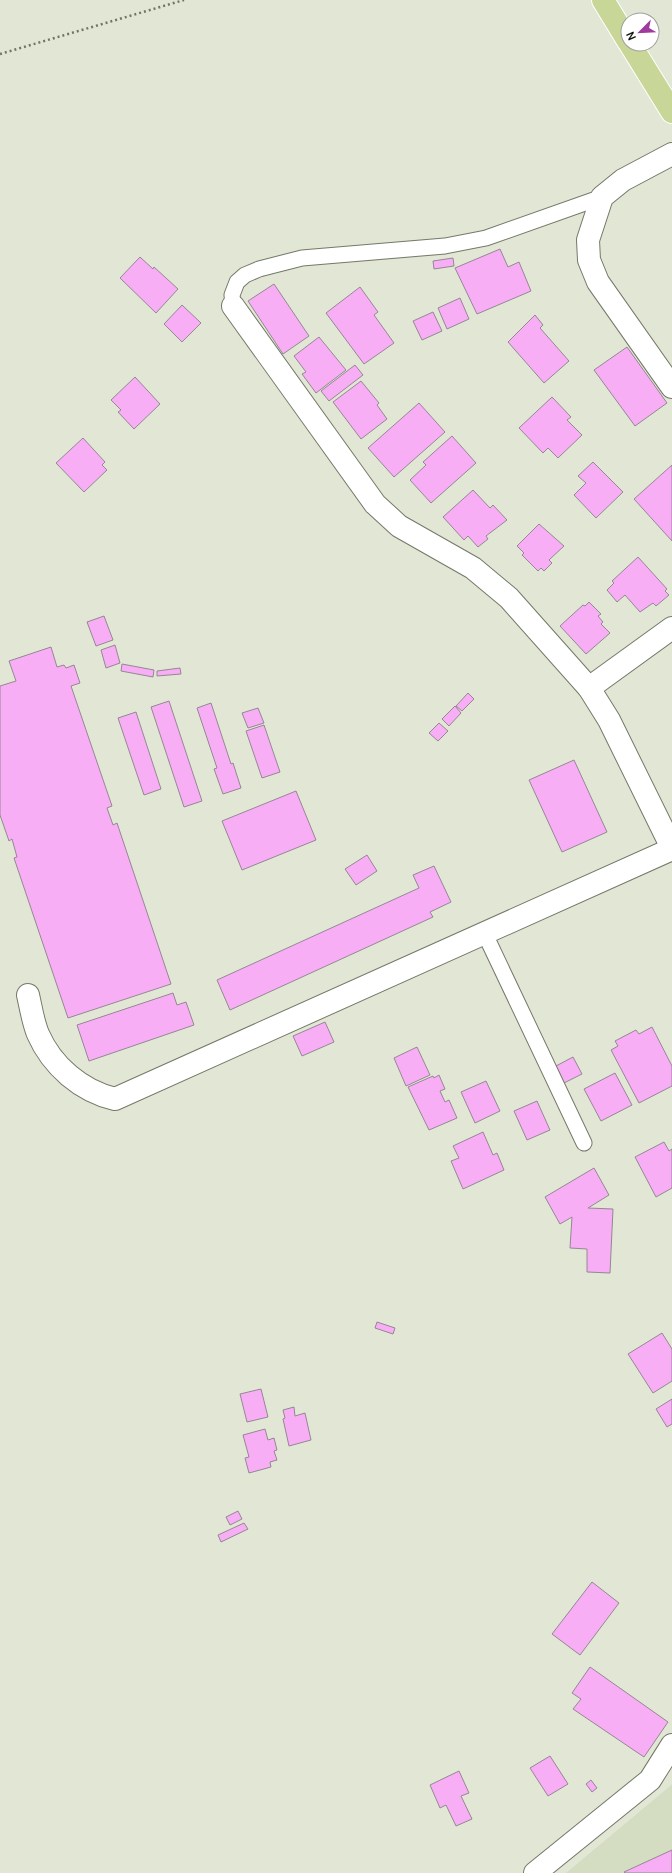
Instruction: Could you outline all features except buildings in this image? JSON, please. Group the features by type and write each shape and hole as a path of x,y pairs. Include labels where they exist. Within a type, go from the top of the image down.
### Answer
{"main road":[{"path":"603,0 620,28"},
{"path":"635,52 672,112"}],"street":[{"path":"672,154 623,180 602,197 588,240 589,260 598,282 672,387"},
{"path":"28,996 37,1032 47,1053 66,1072 88,1090 115,1099 484,932 672,849 609,720 589,688 509,598 473,568 399,526 375,504 233,306"},
{"path":"589,688 672,628"},
{"path":"536,1873 650,1780 672,1745"}],"lane":[{"path":"233,306 232,295 237,282 245,275 259,269 302,258 445,246 486,238 602,197"},
{"path":"484,932 584,1144"}],"path":[{"path":"0,54 184,0"}],"shaded area":[{"path":"672,1784 672,1873 566,1873 669,1787"}]}
